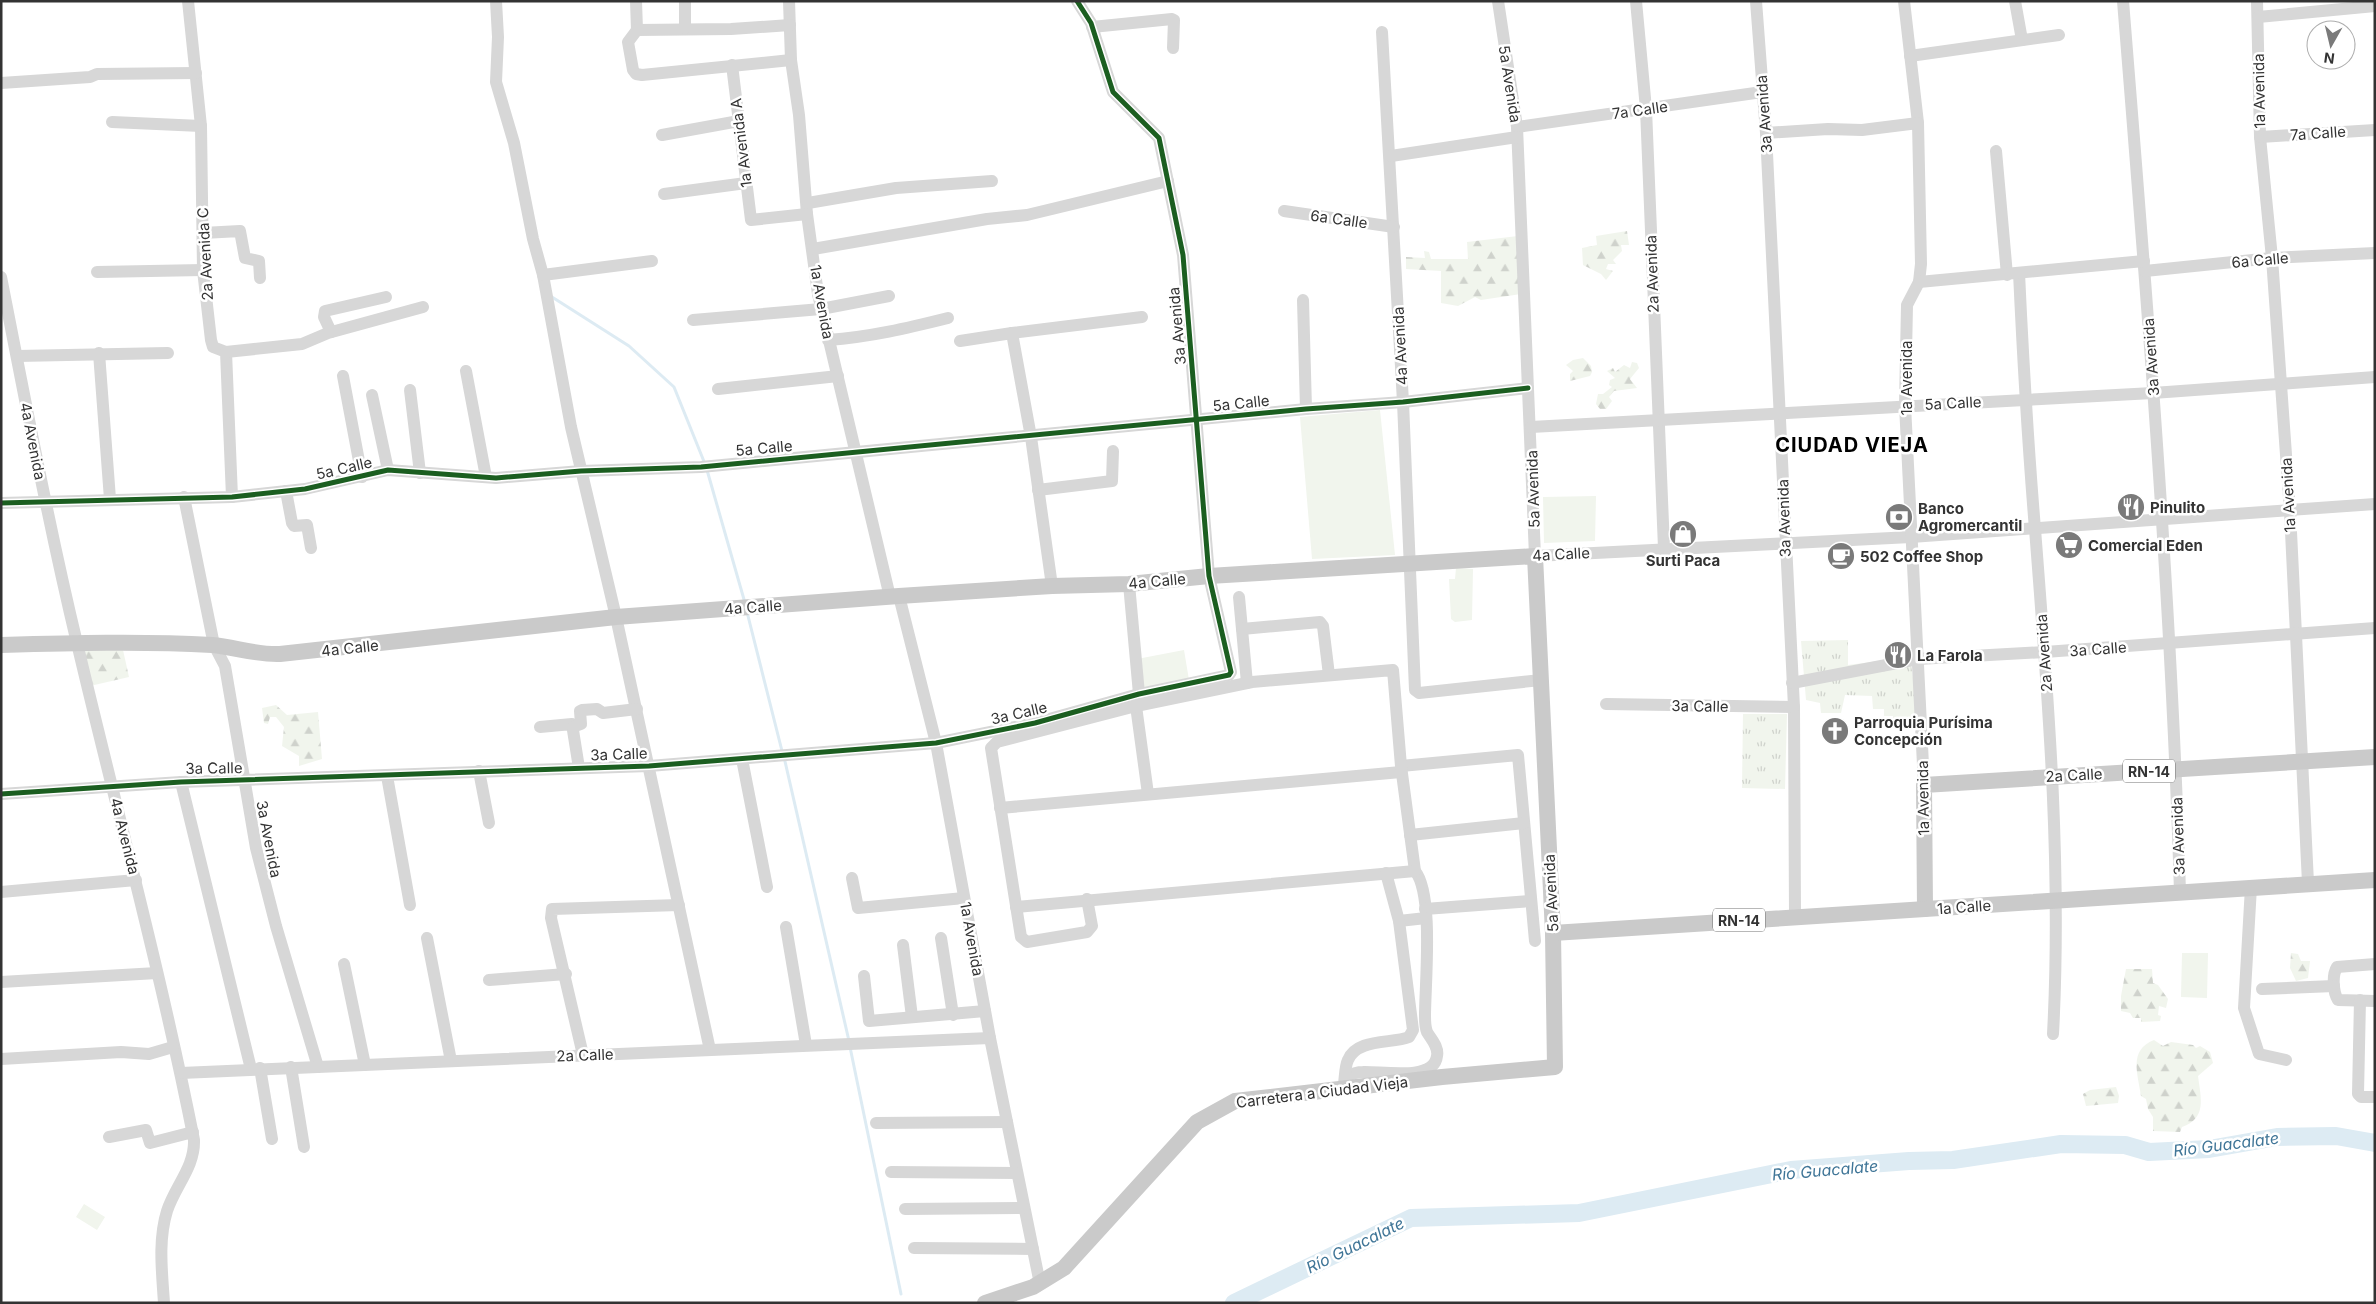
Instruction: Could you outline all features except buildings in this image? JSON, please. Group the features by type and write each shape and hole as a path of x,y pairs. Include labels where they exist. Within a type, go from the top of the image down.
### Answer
{"main road":[{"name":"4a Calle","path":"1,645 77,642 214,645 263,655 616,617 1052,586 1129,584 1209,576 1535,556"},
{"name":"5a Avenida","path":"1535,556 1553,933 1555,1067"},
{"name":"2a Calle","path":"1924,785 2302,760 2375,757"},
{"name":"1a Avenida","path":"1924,785 1925,909"},
{"name":"1a Calle","path":"1553,933 2375,880"},
{"name":"Carretera a Ciudad Vieja","path":"985,1303 1036,1285 1064,1268 1197,1122 1235,1101 1344,1083 1555,1067"}],"street":[{"name":"2a Avenida C","path":"188,1 201,126 204,270 213,347 226,352"},
{"path":"496,1 498,37 496,82 514,143 533,239 544,275 571,427 637,709 710,1050"},
{"path":"636,1 637,30 628,42 633,70 636,74 655,75 791,60"},
{"path":"685,1 685,28"},
{"name":"1a Avenida","path":"789,1 791,60 821,309 895,597 936,743 990,1038 1033,1249 1036,1285"},
{"name":"3a Avenida","path":"1077,1 1086,12 1092,27 1113,92 1159,138 1183,255 1209,576 1230,672 1229,675"},
{"name":"5a Avenida","path":"1498,1 1517,132 1531,426 1535,556"},
{"name":"2a Avenida","path":"1636,1 1646,109 1664,548"},
{"name":"3a Avenida","path":"1756,1 1766,133 1780,412 1784,544 1794,707 1795,916"},
{"name":"1a Avenida","path":"1904,1 1918,123 1921,264 1919,282 1907,305 1905,405 1924,785"},
{"path":"2015,1 2022,40"},
{"name":"3a Avenida","path":"2124,1 2163,519 2176,769 2180,892"},
{"name":"1a Avenida","path":"2257,1 2260,137 2272,258 2290,511 2294,635 2308,884"},
{"path":"2258,17 2375,6"},
{"path":"1092,27 1172,19 1174,20 1173,48"},
{"path":"637,30 790,25"},
{"name":"4a Avenida","path":"1382,32 1391,156 1415,690 1419,693 1542,680"},
{"path":"1910,56 2059,35"},
{"name":"1a Avenida A","path":"732,65 750,218 752,221 808,208"},
{"path":"1,83 90,77 96,74 196,73"},
{"name":"7a Calle","path":"1391,156 1646,109 1762,92"},
{"path":"662,135 739,121"},
{"path":"112,122 201,126"},
{"path":"1766,133 1828,129 1862,130 1918,123"},
{"name":"7a Calle","path":"2260,137 2375,130"},
{"name":"2a Avenida","path":"1996,151 2013,274 2045,652 2057,900 2053,1034"},
{"path":"808,208 896,188 992,181"},
{"path":"813,249 987,219 1028,215 1168,181"},
{"path":"664,194 746,183"},
{"name":"6a Calle","path":"1284,211 1394,227"},
{"path":"203,233 240,231 245,258 258,260 260,278"},
{"name":"6a Calle","path":"1919,282 2013,274 2375,253"},
{"path":"544,275 652,261"},
{"path":"97,272 204,270"},
{"name":"4a Avenida","path":"1,277 45,501 77,642 136,880 193,1132 195,1150 192,1161 167,1210 162,1233 164,1303"},
{"path":"693,320 821,309 889,296"},
{"path":"331,332 324,317 325,311 386,297"},
{"path":"1303,300 1306,409"},
{"path":"232,497 226,352 302,344 331,332 423,307"},
{"path":"960,341 1012,332 1142,317"},
{"path":"828,340 866,337 900,331 948,318"},
{"path":"1012,332 1031,437 1052,586"},
{"path":"17,356 168,352"},
{"path":"99,353 110,499"},
{"path":"466,372 486,477"},
{"path":"342,376 362,477"},
{"path":"718,389 838,376"},
{"name":"5a Calle","path":"1531,426 2153,393 2375,377"},
{"name":"5a Calle","path":"1,503 232,497 286,491 362,477 388,470 496,478 581,471 706,466 1031,437 1306,409 1403,402 1528,388"},
{"path":"410,390 420,473"},
{"path":"372,395 388,470"},
{"path":"1038,490 1112,481 1113,451"},
{"path":"286,491 292,523 298,526 307,525 310,548"},
{"name":"3a Avenida","path":"184,497 214,645 225,666 256,848 276,926 318,1067"},
{"name":"4a Calle","path":"1535,556 1911,537 2375,504"},
{"path":"1129,584 1137,700 1148,794"},
{"path":"1239,597 1246,683"},
{"path":"1242,629 1320,622 1323,626 1329,675"},
{"name":"3a Calle","path":"1792,682 1918,659 2170,644 2375,628"},
{"name":"3a Calle","path":"1137,700 1246,683 1394,670 1401,769"},
{"name":"3a Calle","path":"1,794 181,782 649,766 771,758 936,743 1137,700 1229,675"},
{"path":"1087,899 1092,926 1087,932 1027,942 1020,937 991,748 997,742 1137,700"},
{"name":"3a Calle","path":"1606,704 1794,707"},
{"path":"540,727 582,724 580,712 582,710 597,709 603,713 637,709"},
{"path":"573,726 578,768"},
{"path":"1000,808 1401,769 1518,755 1535,941"},
{"path":"742,759 767,887"},
{"path":"1344,1083 1363,1072 1407,1074 1424,1071 1433,1066 1437,1056 1435,1044 1426,1030 1424,1016 1426,913 1420,878 1414,870 1401,769"},
{"path":"479,772 489,823"},
{"path":"386,776 410,905"},
{"path":"181,782 272,1139"},
{"path":"1410,835 1524,824"},
{"path":"1016,908 1087,899 1414,870"},
{"path":"1344,1083 1348,1059 1355,1050 1375,1043 1401,1040 1409,1037 1413,1030 1409,983 1399,920 1386,873"},
{"path":"852,878 858,908 964,898"},
{"path":"1,892 136,880"},
{"path":"2251,888 2244,1008 2258,1054 2263,1057 2286,1060"},
{"path":"1399,920 1426,913 1531,901"},
{"path":"583,1055 566,974 551,918 552,909 679,905"},
{"path":"786,927 806,1046"},
{"path":"427,938 451,1061"},
{"path":"941,938 953,1015"},
{"path":"903,945 912,1017"},
{"path":"344,964 365,1064"},
{"path":"2375,964 2337,967 2335,970 2334,986 2338,1000 2375,1001"},
{"path":"1,982 157,973"},
{"path":"489,980 566,974"},
{"path":"864,976 870,1021 985,1011"},
{"path":"2262,989 2334,986"},
{"path":"2360,1000 2358,1094 2361,1097 2375,1097"},
{"name":"2a Calle","path":"181,1073 255,1068 318,1067 806,1046 855,1042 990,1038"},
{"path":"1,1059 121,1052 149,1054 173,1047"},
{"path":"291,1067 304,1148"},
{"path":"876,1123 1007,1122"},
{"path":"109,1137 146,1130 150,1143 193,1132"},
{"path":"891,1172 1017,1174"},
{"path":"905,1209 1024,1208"},
{"path":"914,1248 1033,1249"}],"green space":[{"path":"1627,231 1629,245 1621,245 1622,251 1613,260 1616,264 1608,264 1606,269 1613,271 1606,280 1601,274 1583,265 1582,248 1597,245 1596,236"},
{"path":"1518,236 1521,294 1481,300 1475,297 1458,306 1441,303 1441,271 1406,269 1406,257 1425,258 1424,251 1429,252 1431,259 1468,259 1467,242"},
{"path":"1583,358 1591,366 1592,372 1590,376 1570,381 1570,374 1573,371 1566,365 1573,360"},
{"path":"1632,362 1637,363 1639,368 1630,379 1637,388 1614,391 1609,397 1612,401 1606,409 1600,409 1596,404 1598,394 1603,394 1612,387 1609,385 1610,380 1615,378 1607,371 1613,368 1615,372 1624,365 1630,368"},
{"path":"1380,410 1395,555 1312,559 1300,417"},
{"path":"1596,496 1595,541 1544,543 1543,497"},
{"path":"1456,568 1473,569 1472,620 1455,622 1451,619 1449,579 1455,579"},
{"path":"1848,640 1848,665 1910,657 1915,692 1915,730 1893,729 1893,716 1884,716 1884,709 1873,709 1872,696 1845,695 1841,713 1821,713 1820,703 1806,700 1801,641"},
{"path":"82,646 123,650 129,677 90,686"},
{"path":"1184,650 1189,680 1143,689 1137,659"},
{"path":"276,705 287,715 318,712 322,759 299,766 299,756 282,746 284,727 276,717 270,717 268,724 264,723 262,708"},
{"path":"1743,714 1787,714 1785,789 1742,788"},
{"path":"2182,953 2208,953 2207,998 2181,997"},
{"path":"2291,953 2298,954 2301,961 2310,961 2308,978 2296,981 2290,968"},
{"path":"2126,969 2152,969 2153,983 2158,985 2168,999 2166,1008 2159,1006 2158,1015 2161,1016 2160,1021 2141,1022 2141,1018 2133,1018 2130,1013 2121,1011 2121,996"},
{"path":"2154,1040 2163,1046 2171,1042 2193,1045 2196,1048 2200,1046 2210,1052 2213,1063 2198,1076 2201,1100 2199,1113 2190,1123 2182,1127 2180,1132 2153,1131 2153,1117 2148,1109 2146,1099 2141,1096 2137,1071 2138,1056 2146,1044"},
{"path":"2116,1087 2119,1096 2118,1103 2086,1106 2083,1094 2090,1090"},
{"path":"84,1204 105,1217 97,1230 76,1217"}],"waterway":[{"path":"552,297 629,346 674,387 705,464"},
{"path":"707,470 745,603"},
{"path":"747,612 782,751"},
{"path":"784,757 849,1041"},
{"path":"850,1047 901,1294"},
{"name":"Río Guacalate","path":"1234,1303 1411,1218 1579,1213 1791,1170 1909,1161 1953,1160 2061,1144 2125,1145 2149,1152 2209,1149 2277,1137 2336,1136 2375,1143"}],"cycle path":[{"path":"1,794 181,782 649,766 936,743 1035,723 1139,694 1229,675 1231,672 1209,576 1183,255 1159,138 1113,92 1091,23 1077,1"},
{"path":"1,503 232,497 305,489 388,470 496,478 581,471 701,467 1306,409 1403,402 1528,388"}],"place":[{"name":"Pinulito","path":"2131,507"},
{"name":"Banco Agromercantil","path":"1899,517"},
{"name":"Surti Paca","path":"1683,534"},
{"name":"Comercial Eden","path":"2069,545"},
{"name":"502 Coffee Shop","path":"1841,556"},
{"name":"La Farola","path":"1898,655"},
{"name":"Parroquia Purísima Concepción","path":"1835,731"}],"district":[{"name":"CIUDAD VIEJA","path":"1852,445"}]}
